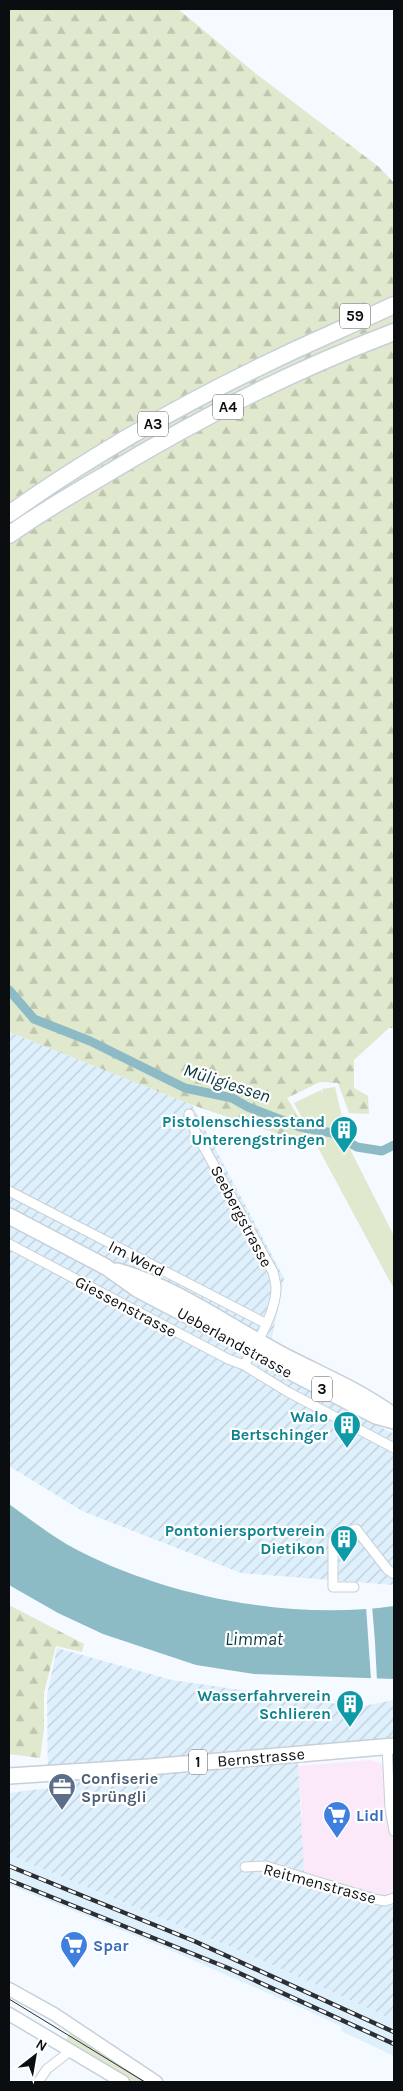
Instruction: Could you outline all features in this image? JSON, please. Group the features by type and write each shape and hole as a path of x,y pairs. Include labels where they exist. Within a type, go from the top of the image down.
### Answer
{"highway":[{"name":"59","path":"304,346 316,335 394,298"},
{"path":"304,346 394,305"},
{"name":"A3","path":"9,535 68,495 81,482 180,425 300,364 394,324"},
{"name":"A4","path":"68,495 233,404 303,370 394,332"},
{"name":"A3","path":"9,514 63,478 151,425 304,346"}],"main road":[{"name":"Ueberlandstrasse","path":"9,1216 106,1268 137,1289 366,1397 394,1416"},
{"name":"Ueberlandstrasse","path":"255,1345 324,1390 376,1416 394,1421"},
{"name":"Bernstrasse","path":"9,1776 149,1767 390,1746"},
{"path":"9,1989 54,2014 156,2082"},
{"path":"9,2014 123,2082"}],"street":[{"name":"Seebergstrasse","path":"189,1114 196,1131 272,1272 276,1288 265,1323 255,1345"},
{"name":"Im Werd","path":"9,1191 265,1323"},
{"name":"Giessenstrasse","path":"9,1244 228,1360 244,1365 288,1392 394,1448"},
{"path":"244,1365 255,1345"},
{"path":"354,1587 332,1587 332,1540 337,1534 356,1529 388,1570 394,1574"},
{"path":"390,1746 394,1831"},
{"name":"Reitmenstrasse","path":"245,1867 266,1866 374,1899 385,1901 394,1898"},
{"path":"38,2082 47,2069 70,2051"}],"shaded area":[{"path":"9,1032 192,1105 284,1278 266,1367 394,1434 394,1585 241,1573 82,1511 9,1466"},
{"path":"57,1648 172,1680 358,1707 394,1700 394,1740 297,1747 304,1872 386,1896 394,1901 394,2020 252,1956 9,1855 9,1793 48,1788 47,1695"},
{"path":"370,1760 394,1768 394,1901 386,1896 304,1872 299,1817 302,1817 298,1766"},
{"path":"9,1855 252,1956 394,2020 394,2056 341,2031 342,2027 304,2009 163,1947 9,1885"}],"green space":[{"path":"9,9 178,9 255,73 379,167 394,183 394,1028 389,1028 354,1060 354,1088 368,1096 369,1114 349,1113 338,1083 320,1082 287,1098 317,1147 192,1105 9,1032"},
{"path":"335,1087 349,1147 394,1236 394,1289 294,1103 321,1090 323,1095 322,1089"},
{"path":"9,1605 84,1644 82,1652 56,1646 44,1693 44,1729 40,1758 9,1754"},
{"path":"72,2030 151,2082 129,2082 64,2043"}],"water":[{"name":"Limmat","path":"9,1504 68,1545 104,1563 184,1591 269,1607 354,1610 394,1606 394,1679 254,1674 196,1665 103,1634 58,1613 9,1585"}],"pier":[{"path":"372,1605 377,1681 371,1680 366,1606"}],"waterway":[{"name":"Müligiessen","path":"9,990 34,1019 90,1041 185,1088 232,1098 248,1107 300,1127 332,1133 357,1147 382,1151 394,1145"}],"tram line":[{"path":"9,1999 145,2082"}],"railway":[{"path":"9,1866 194,1941 394,2032"},
{"path":"9,1880 228,1968 394,2044"}],"place":[{"name":"Pistolenschiessstand Unterengstringen","path":"344,1154"},
{"name":"Walo Bertschinger","path":"347,1449"},
{"name":"Pontoniersportverein Dietikon","path":"344,1563"},
{"name":"Wasserfahrverein Schlieren","path":"350,1728"},
{"name":"Confiserie Sprüngli","path":"62,1811"},
{"name":"Lidl","path":"337,1839"},
{"name":"Spar","path":"74,1969"}]}
